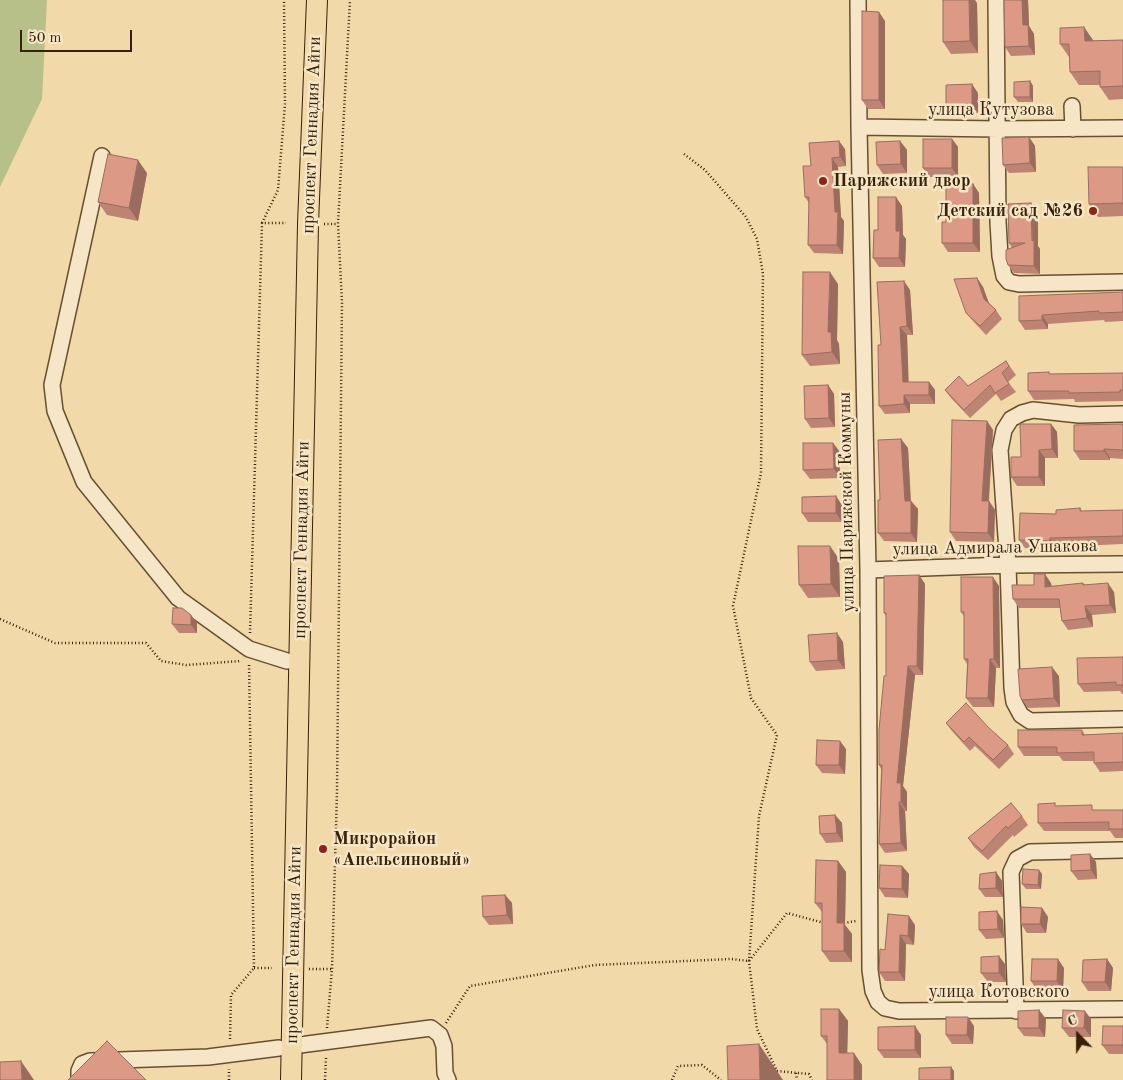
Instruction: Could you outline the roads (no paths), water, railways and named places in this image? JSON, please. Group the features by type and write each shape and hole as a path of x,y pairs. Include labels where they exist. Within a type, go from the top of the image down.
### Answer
{"main road":[{"name":"проспект Геннадия Айги","path":"291,1080 286,1047 287,661 294,233 303,0"},
{"name":"проспект Геннадия Айги","path":"278,1080 286,1047 308,224 317,0"}],"street":[{"name":"улица Парижской Коммуны","path":"858,0 868,570 870,970 873,991 878,1002"},
{"path":"996,0 998,222 1000,256 1004,276 1009,282 1019,284 1123,282"},
{"path":"1072,106 1073,129"},
{"name":"улица Кутузова","path":"859,127 1123,128"},
{"path":"102,156 52,385 55,411 84,482 178,598 249,649 287,661"},
{"path":"1123,414 1078,415 1034,410 1022,413 1011,419 1004,430 1000,450 1008,565 1014,702 1021,715 1030,721 1123,719"},
{"name":"улица Адмирала Ушакова","path":"868,570 1008,565 1123,564"},
{"path":"1016,1010 1011,872 1016,859 1030,852 1123,850"},
{"name":"улица Котовского","path":"878,1002 885,1008 899,1011 1123,1009"},
{"path":"79,1080 79,1071 82,1064 90,1061 208,1057 431,1028 440,1035 444,1046 445,1073 448,1080"}],"place":[{"name":"Парижский двор","path":"823,181"},
{"name":"Детский сад №26","path":"1093,211"},
{"name":"Микрорайон «Апельсиновый»","path":"323,849"}]}
